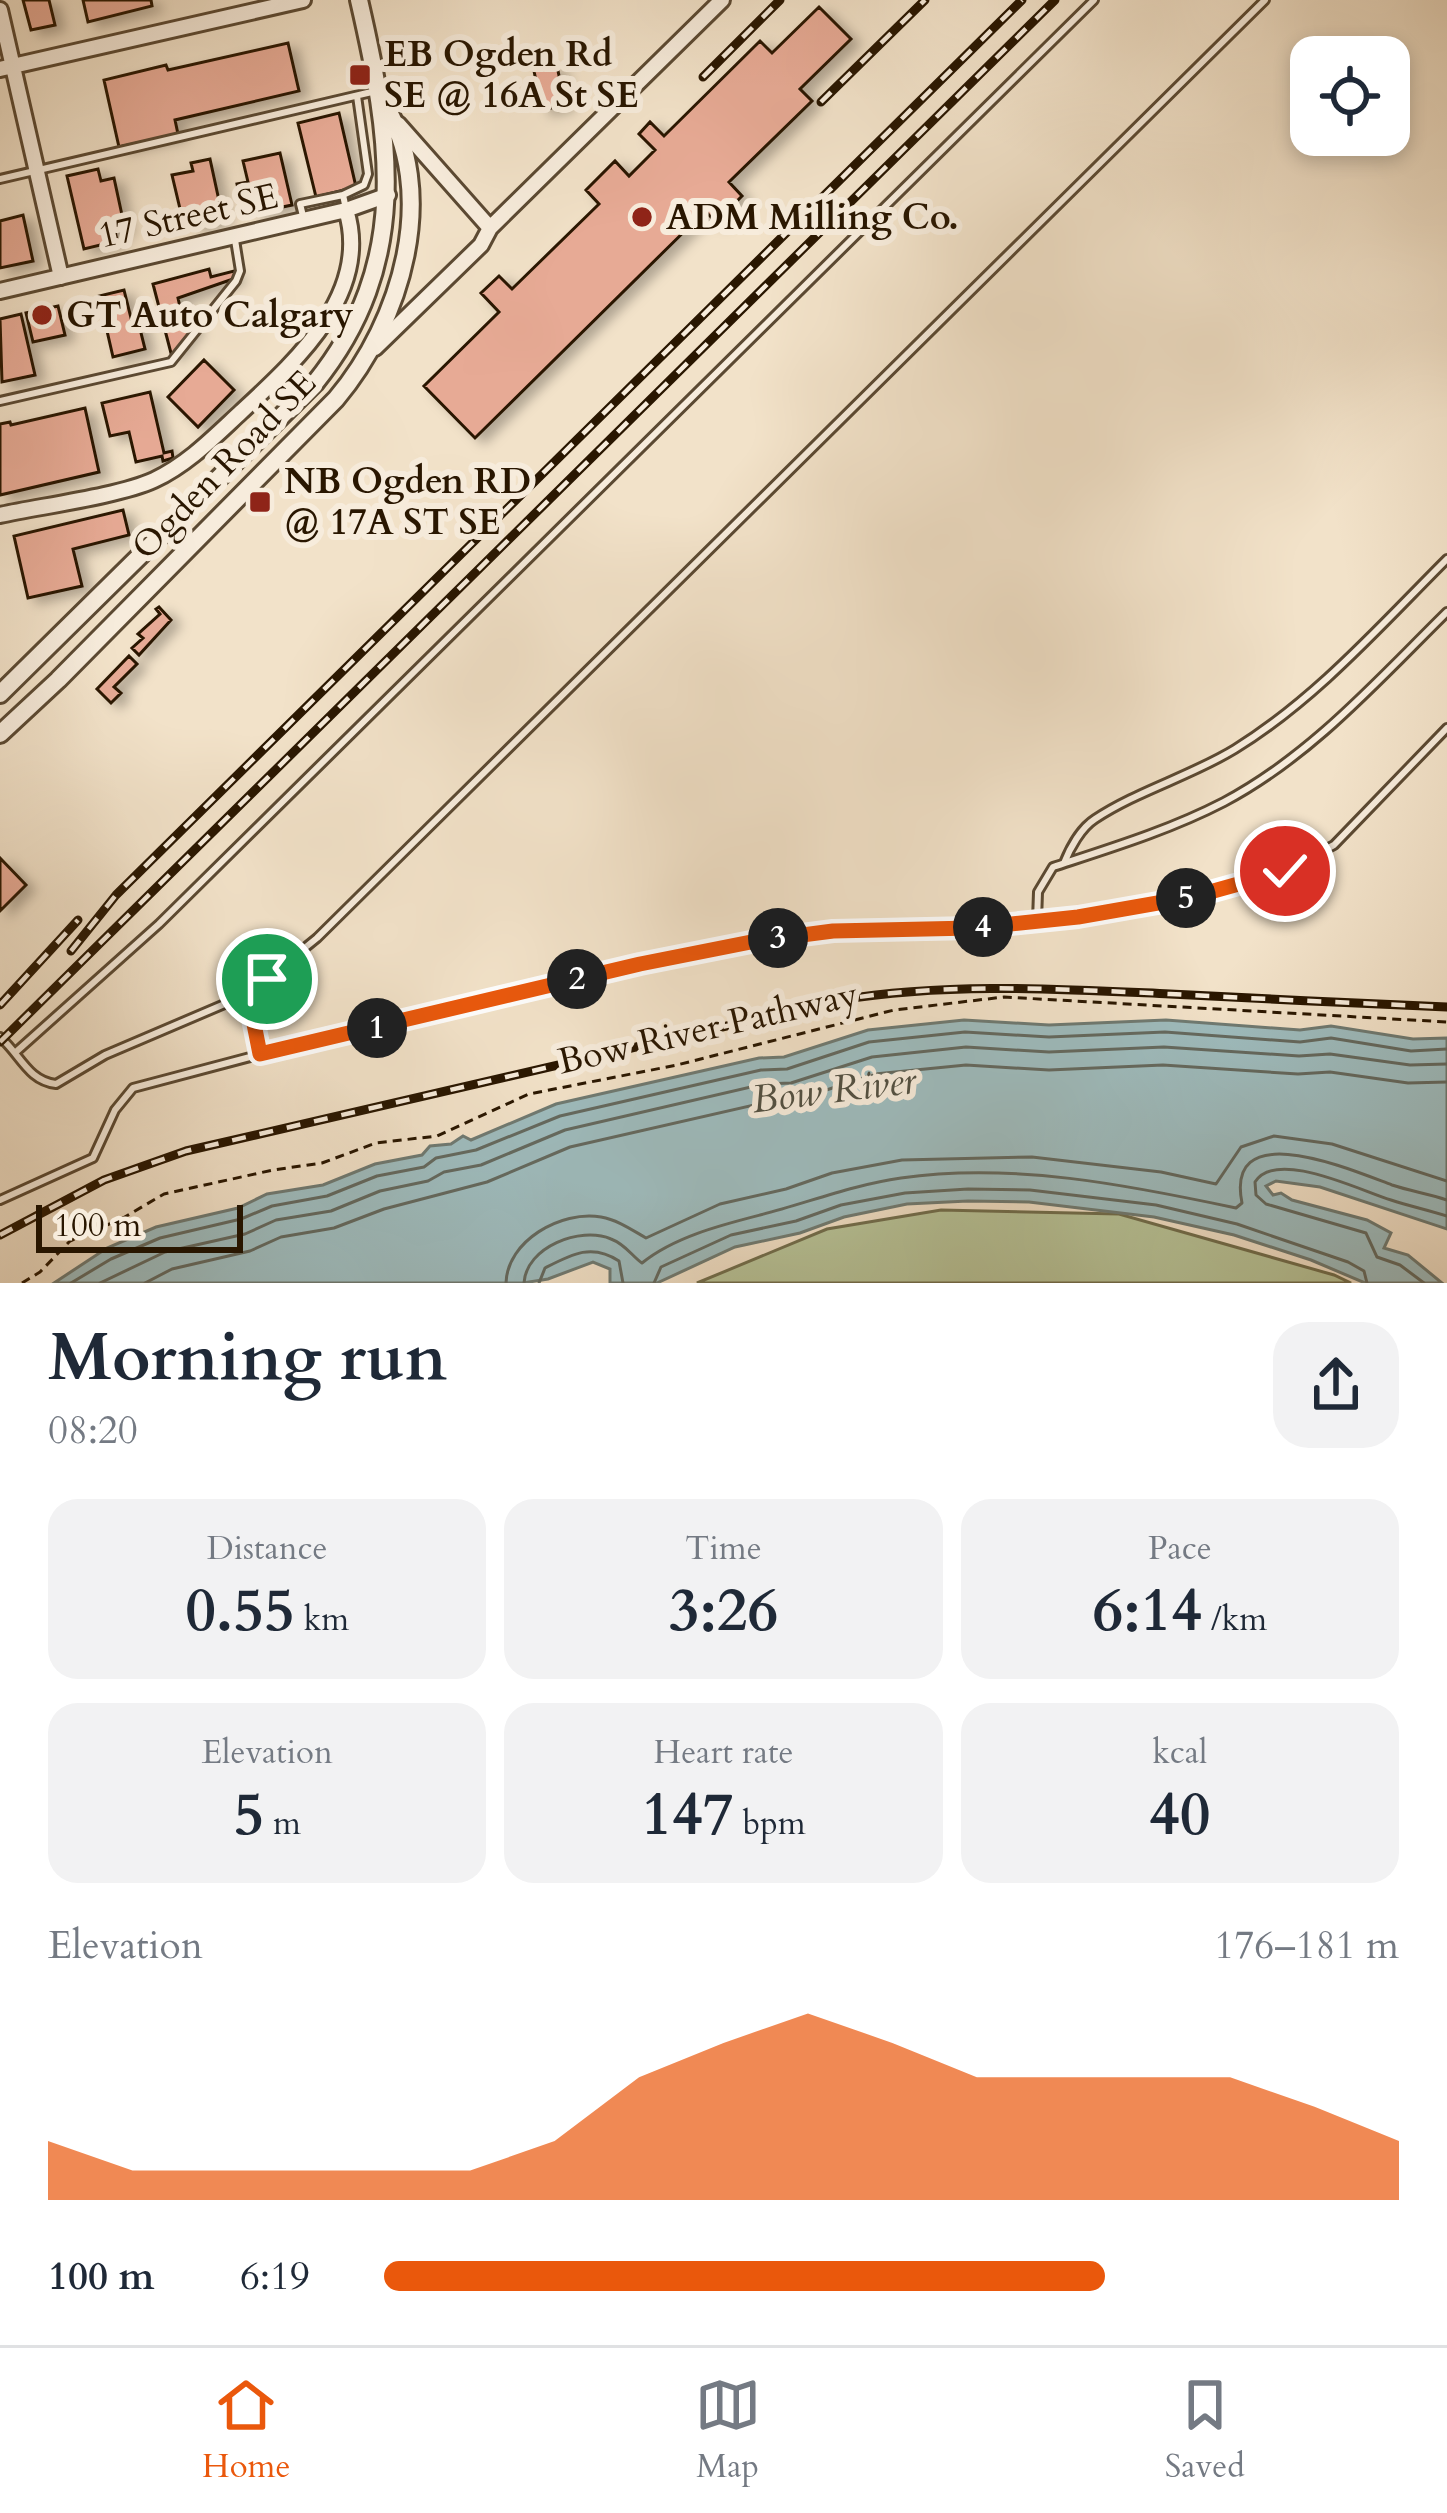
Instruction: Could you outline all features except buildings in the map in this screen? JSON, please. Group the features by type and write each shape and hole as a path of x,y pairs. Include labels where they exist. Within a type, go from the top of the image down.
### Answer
{"street":[{"path":"6,68 303,0"},
{"name":"Ogden Road SE","path":"0,694 331,363 356,322 373,281 388,195 381,95 359,0"},
{"path":"374,350 481,245 490,227 722,0"},
{"path":"0,10 6,68 62,277"},
{"name":"Ogden Road SE","path":"381,95 398,124 490,227"},
{"name":"Ogden Road SE","path":"0,734 336,399 374,350 404,266 407,178 398,124"},
{"name":"17 Street SE","path":"0,291 304,220 345,202 388,195"},
{"path":"0,515 150,482 211,440 310,345 331,312 352,255 353,233 345,202"}],"lane":[{"path":"17,1051 159,924 1094,0"},
{"path":"0,1037 17,1051 30,1073 56,1084 105,1054 248,994 317,938 1265,0"},
{"path":"0,179 357,96 381,95"},
{"path":"345,202 367,181 357,96"},
{"path":"0,401 171,362 236,281 240,272 235,236"},
{"path":"1064,863 1092,820 1231,752 1290,711 1447,559"},
{"path":"1037,921 1038,892 1053,867 1171,826 1238,793 1323,732 1447,612"},
{"path":"0,1199 93,1158 115,1110 133,1088 260,1054 756,941 833,931 972,928 1037,921 1192,897 1285,871 1334,845 1447,728"},
{"path":"248,994 260,1054"}],"path":[{"name":"Bow River Pathway","path":"22,1283 40,1272 70,1240 164,1194 322,1163 376,1143 437,1136 529,1094 677,1065 894,1010 1004,998 1447,1022"}],"green space":[{"path":"941,1210 1119,1214 1351,1283 697,1283 827,1229"}],"water":[{"name":"Bow River","path":"964,1020 1049,1025 1166,1020 1300,1030 1331,1026 1413,1039 1447,1038 1447,1229 1320,1187 1276,1181 1266,1186 1273,1195 1281,1193 1367,1220 1391,1233 1384,1248 1408,1255 1442,1283 1365,1283 1234,1235 1154,1217 1029,1202 968,1201 907,1204 844,1217 800,1233 735,1247 657,1283 610,1283 610,1269 593,1262 523,1283 54,1283 107,1248 156,1227 238,1208 267,1194 323,1185 375,1164 422,1155 430,1146 451,1144 463,1136 471,1140 556,1104 759,1058 784,1057 868,1030"}],"railway":[{"path":"703,77 780,0"},
{"path":"821,102 925,0"},
{"path":"71,951 116,895 1022,0"},
{"path":"0,1042 1055,0"},
{"path":"0,1005 78,920"},
{"path":"0,1235 104,1180 186,1151 839,1000 1004,988 1447,1007"}],"place":[{"name":"EB Ogden Rd SE @ 16A St SE","path":"360,75"},
{"name":"ADM Milling Co.","path":"642,217"},
{"name":"GT Auto Calgary","path":"42,315"},
{"name":"NB Ogden RD @ 17A ST SE","path":"260,502"}],"route":[{"path":"267,979 248,994 260,1054 756,941 833,931 972,928 1078,917 1192,897 1285,871"}]}
